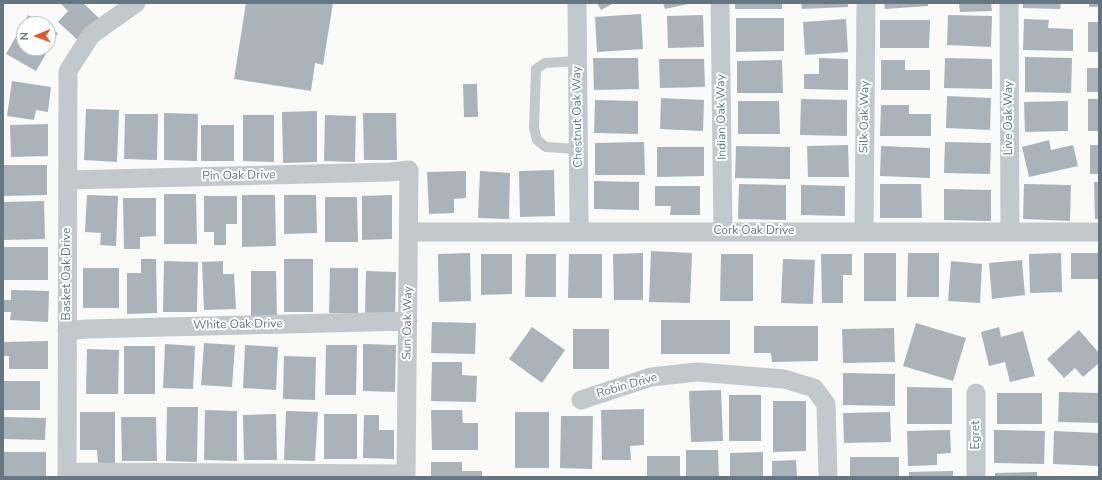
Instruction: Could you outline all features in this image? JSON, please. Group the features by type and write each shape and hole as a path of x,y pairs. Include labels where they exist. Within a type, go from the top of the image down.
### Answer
{"street":[{"name":"Basket Oak Drive","path":"66,475 68,72 91,35 136,3"},
{"name":"Chestnut Oak Way","path":"576,3 580,231"},
{"name":"Indian Oak Way","path":"720,3 723,231"},
{"name":"Silk Oak Way","path":"864,232 866,3"},
{"name":"Live Oak Way","path":"1009,3 1010,232"},
{"name":"Pin Oak Drive","path":"68,180 390,172 409,170"},
{"name":"Sun Oak Way","path":"406,475 409,170"},
{"name":"Cork Oak Drive","path":"409,232 1099,232"},
{"name":"White Oak Drive","path":"67,331 86,329 408,321"},
{"name":"Robin Drive","path":"581,400 651,377 698,372 784,379 814,388 826,404 828,477"},
{"name":"Egret","path":"976,393 976,477"},
{"path":"66,475 406,475"}],"lane":[{"path":"577,62 545,63 536,69 534,128 538,140 546,147 578,149"}],"building":[{"path":"60,3 83,3 101,20 81,43 58,22 68,11"},
{"path":"246,3 333,3 323,65 315,63 311,91 234,79"},
{"path":"597,3 614,3 601,10"},
{"path":"663,3 688,3 688,4 665,9"},
{"path":"735,3 782,3 782,9 735,9"},
{"path":"801,3 848,3 848,7 802,9"},
{"path":"884,3 928,3 928,6 885,9"},
{"path":"959,3 991,3 992,11 960,12"},
{"path":"1023,3 1061,3 1060,9 1023,8"},
{"path":"1089,3 1099,3 1099,7 1089,7"},
{"path":"641,14 643,49 597,52 595,17"},
{"path":"703,15 704,47 668,48 667,16"},
{"path":"948,15 992,16 991,47 947,45"},
{"path":"736,18 784,18 784,51 736,52"},
{"path":"846,19 848,52 805,55 803,22"},
{"path":"1024,19 1049,20 1048,28 1073,29 1073,51 1023,50"},
{"path":"880,20 930,20 929,48 880,48"},
{"path":"1088,22 1099,22 1099,52 1088,52"},
{"path":"16,36 16,56 45,56 36,71 6,54"},
{"path":"1025,57 1072,58 1071,93 1025,92"},
{"path":"593,58 638,58 639,89 594,90"},
{"path":"819,58 848,59 848,90 804,89 804,74 819,74"},
{"path":"945,58 992,59 992,89 944,88"},
{"path":"659,59 704,59 705,87 660,88"},
{"path":"782,60 783,93 737,93 737,61"},
{"path":"881,60 905,60 905,70 930,70 930,90 881,90"},
{"path":"1087,68 1099,68 1099,92 1087,92"},
{"path":"12,81 51,87 48,112 36,110 34,120 7,116"},
{"path":"463,84 477,84 478,117 464,117"},
{"path":"947,96 991,98 990,130 946,128"},
{"path":"661,98 704,100 703,131 660,129"},
{"path":"801,99 847,100 847,136 800,135"},
{"path":"1088,99 1099,99 1099,131 1088,131"},
{"path":"595,100 638,101 638,134 594,133"},
{"path":"738,101 779,101 780,134 738,134"},
{"path":"1068,101 1068,131 1025,132 1024,102"},
{"path":"881,105 909,105 909,114 931,114 931,136 880,136"},
{"path":"86,109 119,110 117,162 84,160"},
{"path":"317,111 317,162 283,163 282,112"},
{"path":"164,113 198,114 197,161 164,160"},
{"path":"363,113 396,113 397,160 364,160"},
{"path":"125,114 158,114 157,160 124,159"},
{"path":"243,115 274,115 274,162 243,161"},
{"path":"325,115 356,116 355,162 324,161"},
{"path":"48,124 48,156 11,157 10,125"},
{"path":"201,125 234,125 234,161 201,161"},
{"path":"1049,140 1051,150 1073,145 1078,166 1029,177 1022,147"},
{"path":"644,142 645,175 595,175 595,143"},
{"path":"945,142 991,143 990,174 944,173"},
{"path":"848,145 849,177 808,177 807,146"},
{"path":"1090,145 1099,145 1099,174 1090,174"},
{"path":"736,146 790,147 790,179 735,178"},
{"path":"881,146 930,148 930,178 880,176"},
{"path":"657,147 704,147 704,176 657,177"},
{"path":"3,165 47,165 47,195 3,196"},
{"path":"554,170 555,216 520,217 519,171"},
{"path":"466,171 466,198 454,199 454,213 429,214 427,172"},
{"path":"480,171 510,173 509,219 478,218"},
{"path":"594,181 639,182 639,210 594,209"},
{"path":"1094,182 1099,182 1099,219 1095,219"},
{"path":"739,184 786,185 786,220 738,219"},
{"path":"880,184 921,184 922,218 880,218"},
{"path":"1024,184 1071,185 1070,221 1023,219"},
{"path":"801,185 845,186 845,216 801,215"},
{"path":"655,186 700,186 700,215 670,215 671,206 655,206"},
{"path":"944,189 991,190 991,221 944,220"},
{"path":"164,194 196,194 197,244 164,244"},
{"path":"87,195 118,196 116,246 100,245 101,233 85,232"},
{"path":"242,195 275,195 276,246 242,247"},
{"path":"284,195 316,195 317,233 284,234"},
{"path":"392,195 392,239 362,240 362,196"},
{"path":"204,196 237,196 237,224 226,224 226,245 214,245 214,232 204,232"},
{"path":"325,197 357,197 358,242 325,242"},
{"path":"123,198 156,198 156,236 140,237 140,249 124,249"},
{"path":"44,201 45,239 3,240 3,202"},
{"path":"3,247 48,247 48,280 3,280"},
{"path":"651,251 692,253 690,303 649,302"},
{"path":"470,253 471,301 439,302 438,254"},
{"path":"643,253 643,300 614,300 613,254"},
{"path":"864,253 896,253 896,301 864,301"},
{"path":"908,253 939,253 939,297 907,297"},
{"path":"1061,253 1062,292 1030,293 1029,254"},
{"path":"1071,253 1099,253 1099,279 1071,279"},
{"path":"481,254 512,254 512,294 481,295"},
{"path":"526,254 556,254 556,297 525,297"},
{"path":"569,254 602,254 602,298 568,298"},
{"path":"721,254 753,254 753,301 720,301"},
{"path":"821,254 852,254 852,275 843,275 843,303 822,303"},
{"path":"141,259 156,259 157,313 127,314 127,273 141,273"},
{"path":"284,259 313,259 313,312 284,312"},
{"path":"783,259 815,260 813,304 781,303"},
{"path":"1022,260 1025,295 992,299 989,263"},
{"path":"164,261 198,262 197,312 163,312"},
{"path":"223,261 223,274 234,274 236,309 204,310 202,262"},
{"path":"951,261 982,264 980,303 948,301"},
{"path":"83,268 119,268 119,308 83,308"},
{"path":"330,268 358,268 358,313 329,313"},
{"path":"251,271 276,271 277,317 251,317"},
{"path":"366,271 396,272 395,317 365,316"},
{"path":"11,290 49,291 48,322 10,320 11,312 3,312 3,300 11,300"},
{"path":"661,320 730,320 730,354 661,354"},
{"path":"432,322 476,323 475,354 431,353"},
{"path":"916,323 966,338 953,381 903,366"},
{"path":"754,326 818,326 818,361 772,362 771,353 754,353"},
{"path":"532,327 565,350 542,383 509,359"},
{"path":"999,327 1001,337 1023,331 1035,376 1010,382 1005,362 989,366 981,332"},
{"path":"894,328 895,362 843,363 842,329"},
{"path":"573,329 609,329 609,369 573,369"},
{"path":"1079,330 1099,353 1099,363 1083,377 1075,368 1064,378 1047,359"},
{"path":"48,341 48,369 9,369 9,356 3,356 3,342"},
{"path":"204,343 235,345 232,387 201,385"},
{"path":"165,344 195,346 193,389 163,388"},
{"path":"363,344 396,345 395,392 363,391"},
{"path":"245,345 278,347 276,390 243,388"},
{"path":"326,345 357,345 356,395 325,395"},
{"path":"124,346 155,346 155,394 124,394"},
{"path":"87,349 119,350 118,394 86,394"},
{"path":"284,356 316,357 315,400 283,399"},
{"path":"432,362 462,362 462,375 477,376 476,402 431,401"},
{"path":"843,373 895,374 895,406 843,405"},
{"path":"3,381 40,381 40,410 3,410"},
{"path":"907,387 952,388 952,424 907,424"},
{"path":"721,390 723,441 691,442 689,391"},
{"path":"1059,392 1099,393 1099,423 1058,422"},
{"path":"997,393 1042,393 1042,424 997,424"},
{"path":"729,395 761,395 761,441 729,441"},
{"path":"773,401 806,401 806,451 773,452"},
{"path":"167,407 198,407 197,462 166,461"},
{"path":"644,409 644,445 630,446 631,460 602,460 601,410"},
{"path":"205,410 237,411 237,461 204,460"},
{"path":"431,410 462,410 463,423 478,423 478,450 432,450"},
{"path":"286,411 318,412 315,461 284,460"},
{"path":"80,412 115,412 115,463 98,463 97,450 80,450"},
{"path":"515,412 549,412 549,468 515,468"},
{"path":"890,412 891,442 844,443 843,413"},
{"path":"276,414 277,460 244,460 243,415"},
{"path":"324,414 357,414 357,459 324,459"},
{"path":"364,415 379,415 379,430 394,430 394,459 363,458"},
{"path":"561,416 593,416 592,469 560,468"},
{"path":"3,417 46,418 45,440 3,439"},
{"path":"121,417 156,417 157,461 122,461"},
{"path":"950,430 951,453 937,454 937,465 908,466 907,431"},
{"path":"994,430 1045,431 1044,464 994,463"},
{"path":"1054,431 1099,433 1099,466 1053,464"},
{"path":"686,450 718,450 719,477 686,477"},
{"path":"3,452 46,452 46,477 3,477"},
{"path":"763,452 763,477 730,477 730,453"},
{"path":"647,456 680,456 680,477 647,477"},
{"path":"850,457 899,457 899,477 850,477"},
{"path":"796,460 797,477 772,477 772,461"},
{"path":"431,462 462,462 462,471 482,471 482,477 431,477"},
{"path":"953,471 953,477 909,477 909,472"},
{"path":"1037,472 1037,477 995,477 995,473"}]}
